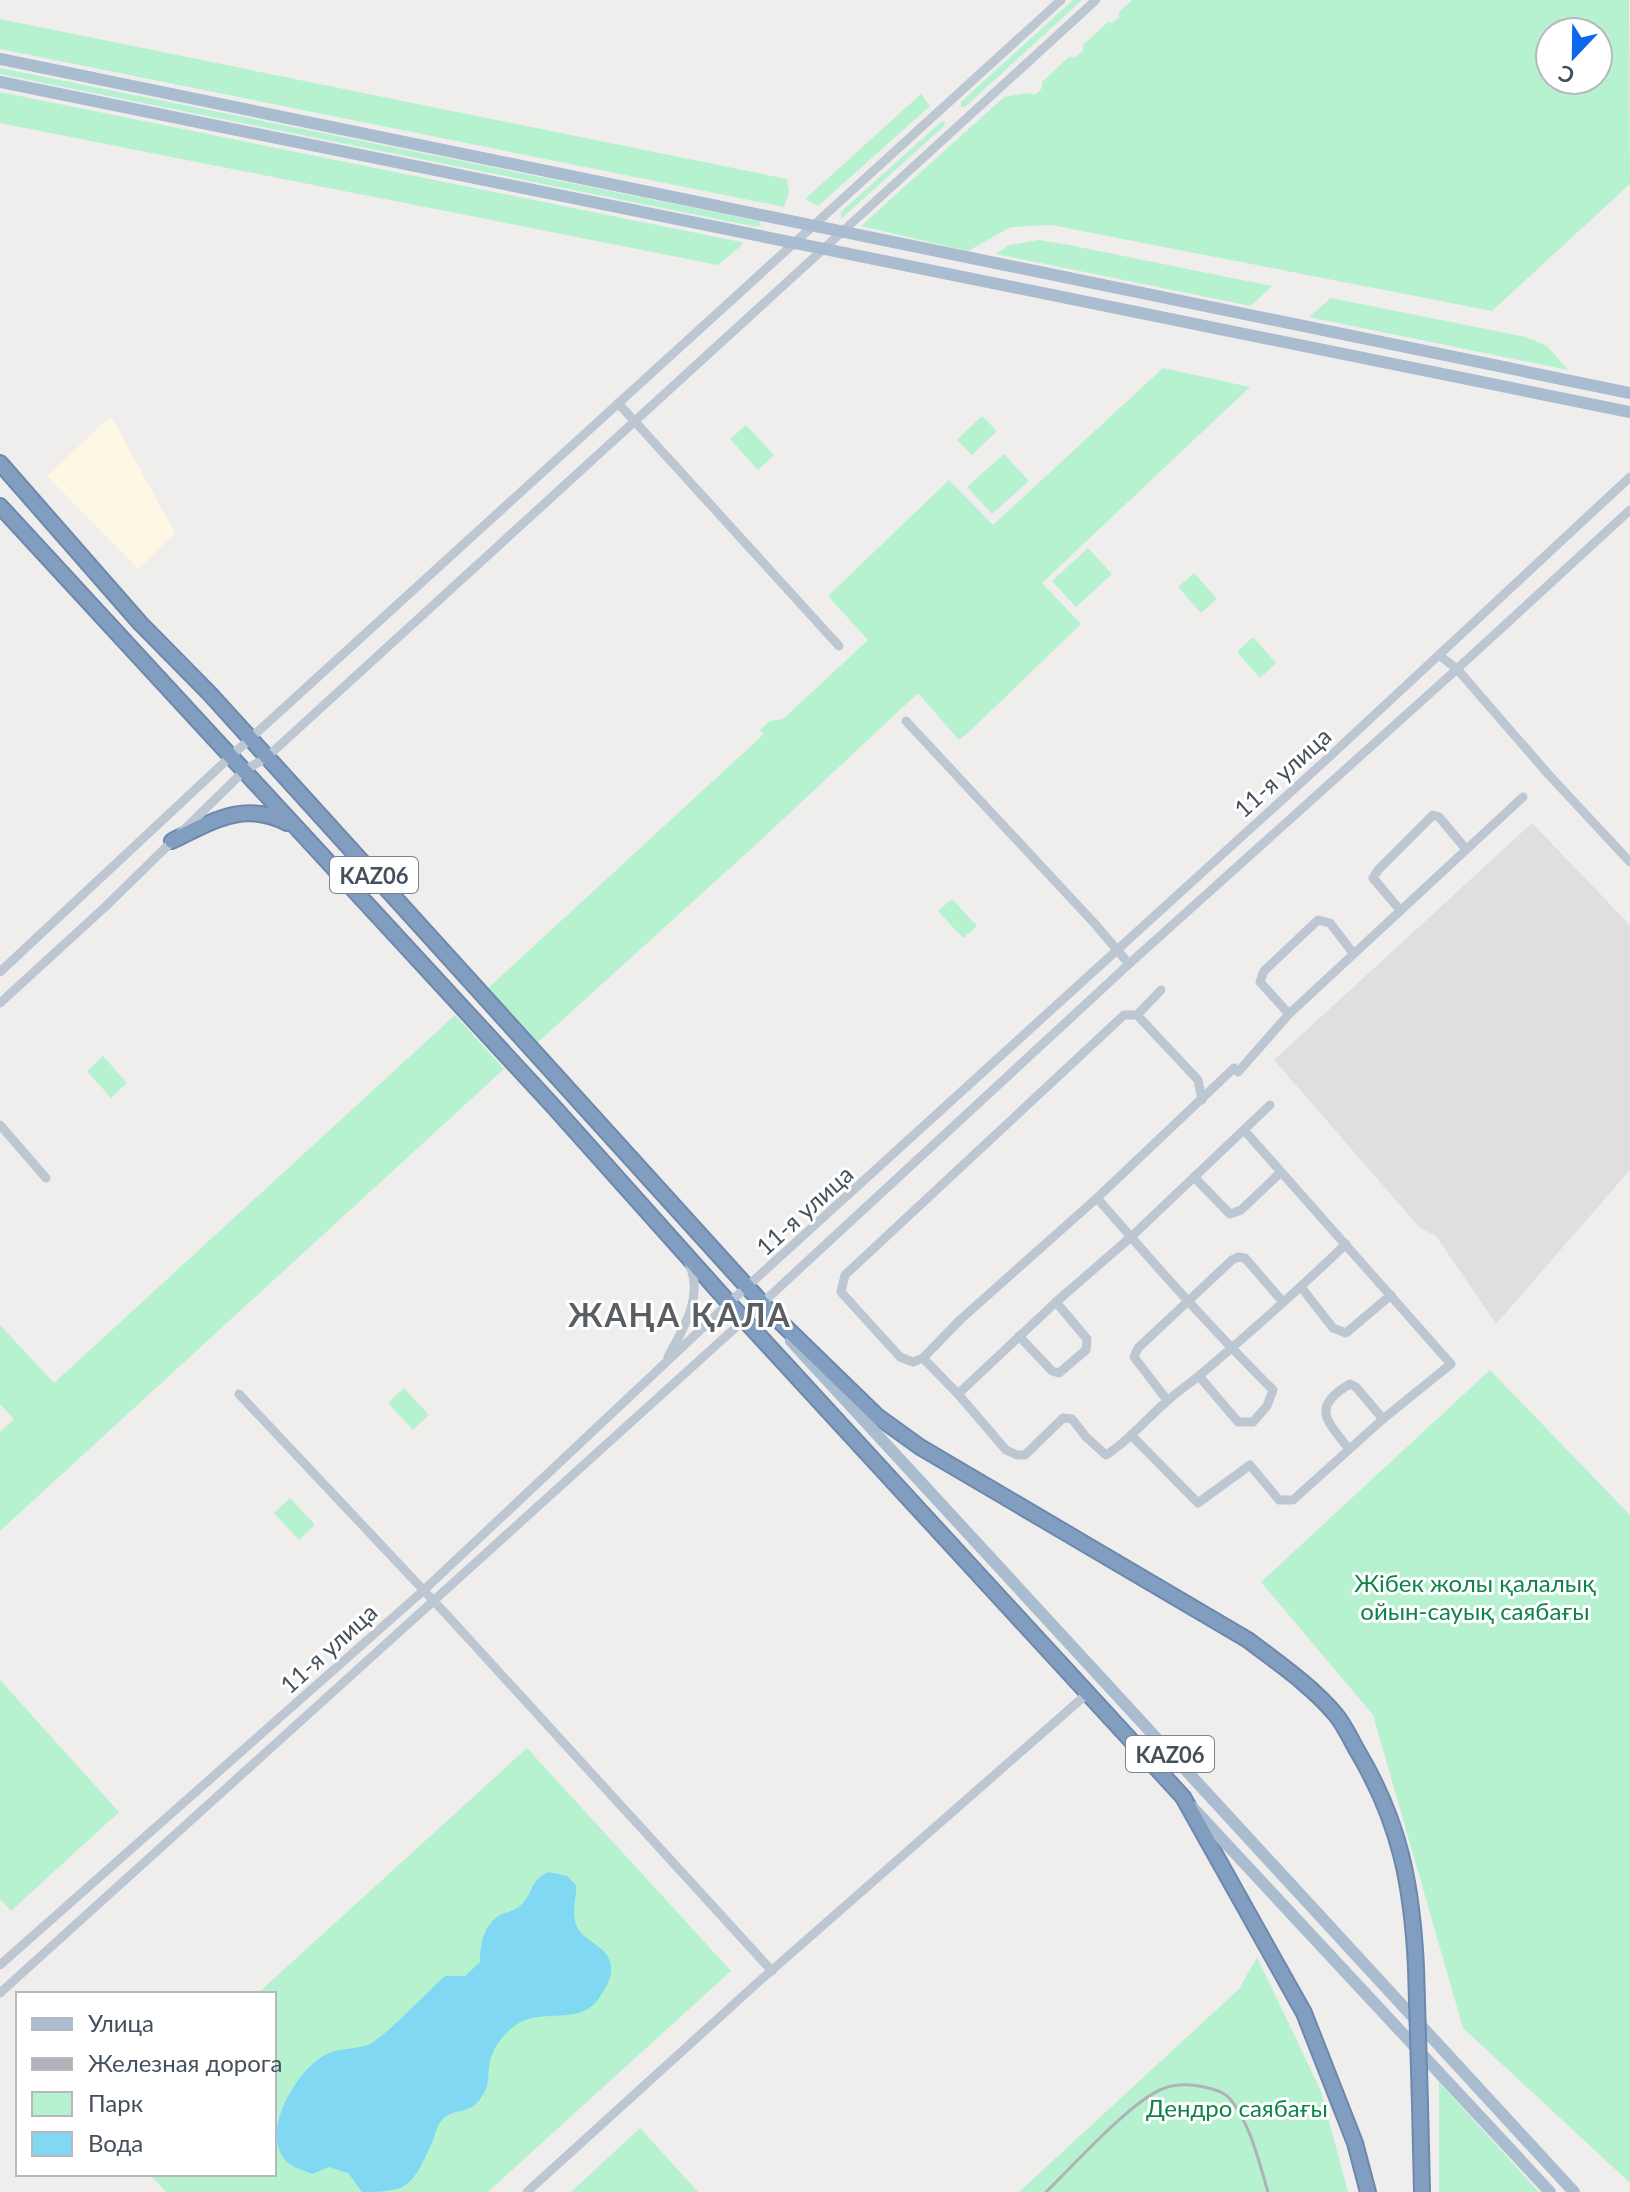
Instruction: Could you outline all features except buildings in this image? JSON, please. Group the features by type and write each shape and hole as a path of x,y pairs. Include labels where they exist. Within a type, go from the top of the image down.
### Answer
{"highway":[{"name":"KАZ06","path":"0,463 140,623 250,738 748,1288 877,1416 915,1444 1248,1640 1297,1678 1337,1716 1376,1782 1401,1846 1413,1914 1422,2192"},
{"name":"KАZ06","path":"0,506 1183,1797 1304,2013 1355,2143 1368,2192"},
{"path":"172,841 233,814 252,812 273,816 297,829"}],"main road":[{"path":"0,59 1630,393"},
{"path":"0,82 1630,412"},
{"name":"KАZ06","path":"766,1307 820,1375 1574,2192"},
{"name":"KАZ06","path":"1183,1797 1550,2192"}],"street":[{"path":"0,972 250,738 1061,0"},
{"path":"0,1003 244,771 267,757 1096,0"},
{"path":"618,403 839,646"},
{"name":"11-я улица","path":"0,1965 424,1590 729,1303 1630,477"},
{"name":"11-я улица","path":"0,1993 745,1319 766,1307 1129,964 1630,510"},
{"path":"1439,655 1457,669 1630,862"},
{"path":"906,721 1129,964"},
{"path":"1161,990 1137,1015 1124,1015 845,1275 841,1292 900,1357 913,1362 923,1358 961,1319 1236,1070 1353,953 1523,797"},
{"path":"1400,910 1373,878 1433,815 1439,817 1465,848"},
{"path":"1289,1014 1260,982 1264,971 1318,920 1330,923 1353,953"},
{"path":"1137,1015 1198,1080 1202,1100"},
{"path":"958,1394 1270,1105"},
{"path":"0,1125 46,1178"},
{"path":"1131,1435 1198,1503 1250,1465 1279,1500 1293,1500 1383,1419 1451,1364 1244,1130"},
{"path":"1194,1177 1230,1214 1241,1210 1280,1173"},
{"path":"1097,1198 1188,1303 1273,1390 1267,1406 1253,1422 1238,1422 1199,1376"},
{"path":"923,1358 1006,1450 1025,1455 1063,1418 1072,1419 1106,1455 1301,1287 1346,1244"},
{"path":"665,1363 686,1322 696,1293 694,1274 684,1252"},
{"path":"1167,1400 1134,1357 1138,1348 1232,1260 1245,1258 1283,1302"},
{"path":"1301,1287 1333,1328 1346,1333 1391,1295"},
{"path":"1019,1336 1052,1371 1059,1373 1086,1350 1087,1339 1056,1302"},
{"path":"1349,1449 1326,1421 1324,1412 1325,1404 1343,1388 1350,1384 1356,1387 1383,1419"},
{"path":"239,1394 424,1590 772,1971"},
{"path":"527,2192 1088,1693"}],"shaded area":[{"path":"111,416 175,533 138,569 47,476"},
{"path":"1532,823 1630,925 1630,1170 1496,1324 1436,1236 1420,1228 1274,1060"}],"green space":[{"path":"1073,0 1082,0 965,107 961,107 961,102"},
{"path":"1132,0 1629,0 1630,184 1492,311 1051,225 1011,227 968,251 861,226 1004,97 1027,93 1035,95 1042,88 1042,82 1070,56 1074,58 1108,22 1119,18 1119,12"},
{"path":"0,19 787,179 789,193 784,207 0,49"},
{"path":"0,68 759,221 761,225 757,227 0,74"},
{"path":"0,92 743,244 718,265 0,123"},
{"path":"921,94 930,106 818,206 805,199"},
{"path":"942,121 945,122 944,126 841,219 841,212"},
{"path":"1039,240 1272,286 1251,306 996,254 1009,245"},
{"path":"1331,298 1526,337 1547,346 1568,370 1309,317"},
{"path":"1163,368 1250,387 1042,583 1081,624 969,732 959,740 918,693 537,1043 485,991 764,734 760,730 770,721 783,719 868,640 828,596 949,480 993,525"},
{"path":"982,416 997,431 972,455 957,440"},
{"path":"746,425 774,455 758,470 730,439"},
{"path":"1004,454 1029,481 992,514 967,487"},
{"path":"1088,548 1112,574 1076,607 1052,581"},
{"path":"1194,573 1217,599 1201,613 1178,587"},
{"path":"1253,637 1276,663 1260,678 1237,652"},
{"path":"952,899 977,926 963,938 938,911"},
{"path":"455,1015 504,1069 0,1531 0,1432 14,1419 0,1404 0,1325 54,1383"},
{"path":"103,1056 127,1083 111,1098 87,1071"},
{"name":"Жібек жолы қалалық ойын-сауық саябағы","path":"1490,1370 1630,1515 1630,2183 1463,2028 1373,1715 1261,1582"},
{"path":"404,1388 429,1415 413,1430 388,1403"},
{"path":"290,1498 315,1525 299,1540 274,1513"},
{"path":"0,1680 119,1812 11,1911 0,1899"},
{"path":"527,1748 731,1971 488,2192 166,2192 151,2176 276,2176 276,1992 259,1992"},
{"name":"Дендро саябағы","path":"1257,1957 1321,2091 1348,2192 1019,2192 1239,1989"},
{"path":"1439,2082 1539,2192 1439,2192"},
{"path":"640,2128 698,2192 571,2192"}],"water":[{"path":"549,1872 567,1876 576,1885 574,1916 578,1929 602,1950 611,1963 608,1981 593,2005 574,2014 529,2019 508,2031 492,2054 487,2085 480,2100 469,2109 442,2120 418,2171 406,2185 389,2191 362,2192 348,2173 329,2167 312,2174 285,2160 279,2148 279,2119 292,2090 310,2066 326,2054 372,2043 445,1976 465,1976 480,1962 482,1943 489,1925 498,1916 521,1905 535,1882"}],"railway":[{"path":"1046,2192 1134,2107 1162,2089 1188,2085 1219,2091 1231,2100 1249,2133 1268,2192"}],"district":[{"name":"ЖАҢА ҚАЛА","path":"680,1314"}]}
